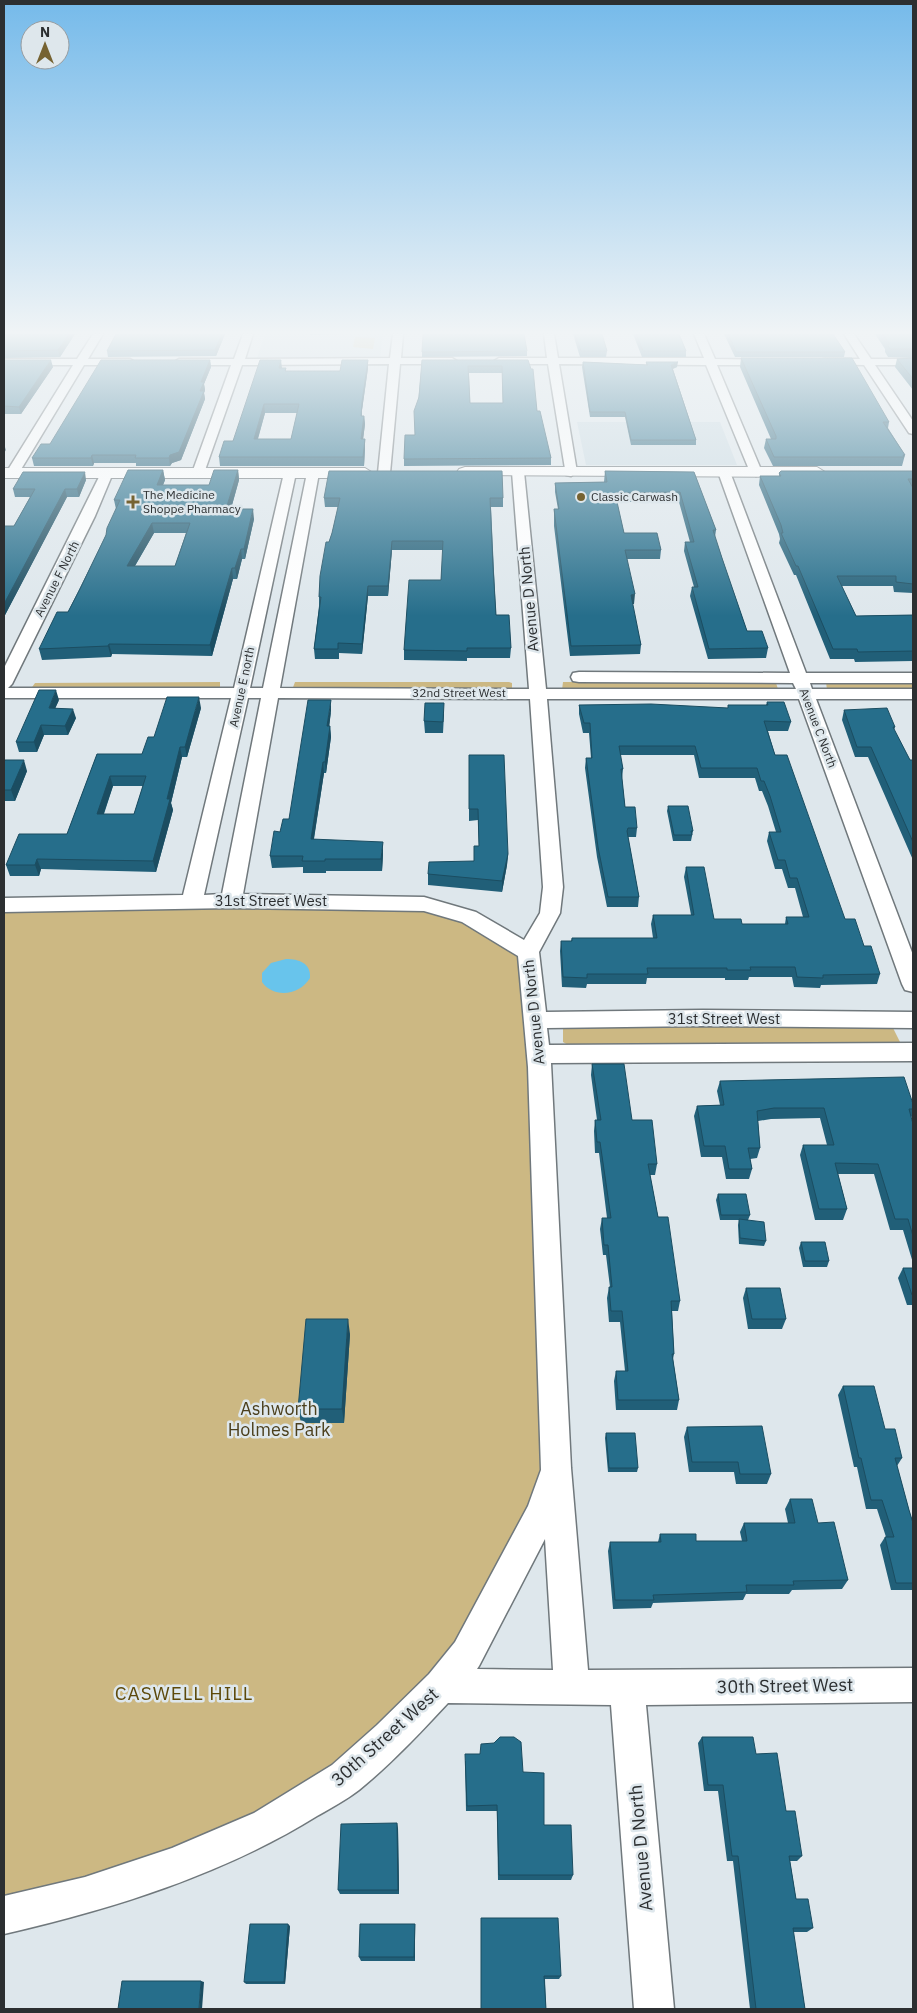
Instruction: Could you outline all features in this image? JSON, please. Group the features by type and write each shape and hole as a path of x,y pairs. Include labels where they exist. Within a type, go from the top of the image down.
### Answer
{"main road":[{"path":"448,472 834,472"},
{"path":"8,473 400,473"}],"street":[{"path":"8,473 37,428"},
{"path":"198,473 214,428"},
{"path":"384,473 388,428"},
{"path":"564,428 571,472"},
{"path":"738,428 756,472"},
{"name":"Avenue D North","path":"518,472 553,887 550,913 528,952 539,1054 556,1468 572,1686"},
{"name":"Avenue C North","path":"724,472 798,678 913,984"},
{"name":"Avenue F North","path":"4,683 88,516 107,473"},
{"name":"Avenue E north","path":"192,901 290,473"},
{"name":"Avenue E north","path":"232,901 314,473"},
{"name":"32nd Street West","path":"272,686 484,677"},
{"path":"567,677 913,678"},
{"name":"32nd Street West","path":"4,683 272,686 536,681 805,694 913,694"},
{"name":"31st Street West","path":"4,904 232,901 424,904 469,917 528,952"},
{"name":"31st Street West","path":"535,1020 704,1018 913,1020"},
{"path":"539,1054 913,1052"},
{"name":"Avenue D North","path":"440,1686 468,1654 542,1512 556,1468"},
{"name":"30th Street West","path":"4,1915 85,1896 174,1866 266,1826 345,1778 390,1738 440,1686 913,1685"},
{"name":"Avenue D North","path":"627,1687 654,2009"}],"shaded area":[{"path":"578,428 722,428 737,465 586,465"}],"green space":[{"path":"220,682 220,691 30,690 35,683"},
{"path":"295,682 509,682 512,683 512,690 292,690"},
{"path":"563,682 771,682 776,683 778,689 562,690"},
{"path":"826,682 913,682 913,690 829,691 827,690"},
{"name":"Ashworth Holmes Park","path":"18,903 424,904 528,952 556,1468 504,1583 345,1778 55,1903 4,1915 4,905"},
{"path":"563,1026 892,1026 900,1042 899,1044 568,1045 563,1042"}],"water":[{"path":"286,959 300,961 306,965 310,978 306,984 294,991 280,993 273,991 262,982 262,973 271,963"}],"building":[{"path":"60,428 189,428 179,452 170,455 169,458 135,458 136,455 92,455 91,458 32,458 41,444 50,444"},
{"path":"237,428 257,428 254,439 291,439 294,428 362,428 361,439 365,439 363,457 219,457 224,441 233,441"},
{"path":"415,428 544,428 551,458 404,459 405,435 415,435"},
{"path":"628,428 692,428 696,440 631,440"},
{"path":"772,428 887,428 905,455 903,455 904,457 774,457 766,439 776,439"},
{"path":"128,470 163,470 157,485 209,485 214,470 238,470 226,509 253,509 244,549 241,549 235,568 232,568 210,645 109,644 108,646 39,649 57,612 68,612 80,589 106,535 107,528 120,500 114,500","holes":["152,523 190,523 175,566 127,566"]},
{"path":"329,471 502,471 503,498 490,498 493,566 496,615 509,615 511,648 467,648 467,651 404,650 409,580 441,580 443,541 392,541 388,586 368,586 362,644 338,643 338,649 314,649 321,597 319,597 320,576 326,542 329,542 332,533 340,498 324,498"},
{"path":"605,471 694,472 716,530 713,530 747,631 762,631 768,648 709,649 692,587 698,587 685,542 694,542 680,492 615,493 624,533 657,533 661,550 625,550 635,594 631,595 641,645 571,646 554,509 559,509 555,483 607,482"},
{"path":"781,471 913,471 913,479 908,479 913,488 913,584 896,582 896,576 837,576 856,616 913,615 913,651 858,652 857,649 833,649 798,566 796,566 781,533 783,533 781,525 760,476 781,476 779,473"},
{"path":"23,472 85,472 77,489 65,489 4,604 4,526 14,526 35,489 13,489"},
{"path":"39,690 56,690 49,708 73,709 65,726 41,725 34,742 16,742"},
{"path":"167,697 199,697 185,747 180,747 167,799 170,799 153,861 37,859 35,865 6,865 19,834 67,834 97,754 142,754 148,737 154,737","holes":["110,776 146,776 134,814 97,814"]},
{"path":"308,700 331,700 327,726 330,726 325,762 323,762 311,839 383,842 381,859 302,861 303,856 270,856 274,831 280,832 283,819 289,819"},
{"path":"767,702 784,702 791,722 764,721 775,755 787,755 845,919 855,919 864,946 871,946 880,974 823,975 823,978 797,977 795,967 750,967 751,970 727,970 727,968 647,968 648,974 587,974 587,978 563,977 561,941 572,941 572,938 657,938 653,915 694,915 686,867 704,867 714,919 741,919 742,924 788,924 786,917 809,917 797,878 790,878 785,860 778,860 769,832 781,832 770,796 764,781 761,781 757,768 701,768 695,746 619,746 623,769 621,769 625,807 635,807 637,828 628,828 627,831 639,897 608,897 598,847 586,758 592,758 590,723 584,723 579,705 651,704 728,708 728,705 768,705"},
{"path":"425,703 444,703 443,722 424,721"},
{"path":"887,708 895,727 893,727 910,760 913,760 913,842 871,747 857,747 844,710"},
{"path":"469,755 504,755 508,854 502,881 428,874 429,862 474,861 474,846 479,846 478,809 469,809"},
{"path":"5,760 24,760 11,790 4,790"},
{"path":"668,806 688,806 693,831 691,831 692,835 674,835"},
{"path":"592,1064 624,1064 632,1120 652,1120 657,1164 648,1164 658,1217 668,1217 680,1301 671,1301 674,1354 672,1354 679,1400 618,1400 616,1371 628,1371 622,1311 611,1311 609,1287 612,1287 608,1245 604,1245 602,1218 611,1218 600,1142 597,1142 595,1120 601,1120"},
{"path":"904,1077 913,1104 913,1109 909,1109 913,1124 913,1236 908,1219 895,1219 878,1164 835,1163 847,1209 819,1209 803,1145 834,1145 824,1108 774,1108 757,1111 760,1148 748,1148 752,1169 729,1169 725,1146 704,1146 697,1106 724,1105 720,1081"},
{"path":"718,1194 746,1194 750,1215 721,1215"},
{"path":"739,1219 764,1222 766,1241 740,1238"},
{"path":"801,1242 825,1242 829,1261 805,1261"},
{"path":"903,1268 913,1268 913,1295 912,1295"},
{"path":"746,1288 780,1288 786,1319 752,1319"},
{"path":"306,1319 348,1319 342,1409 298,1409"},
{"path":"843,1386 874,1386 885,1429 895,1429 902,1458 895,1458 913,1523 913,1583 896,1583 885,1537 894,1537 882,1500 871,1500 861,1458 859,1458"},
{"path":"762,1426 771,1474 740,1474 738,1462 692,1462 687,1427"},
{"path":"606,1433 635,1433 638,1468 609,1468"},
{"path":"790,1499 812,1499 818,1523 834,1522 848,1580 793,1581 794,1585 746,1585 747,1592 653,1595 654,1600 615,1600 610,1542 661,1542 660,1534 696,1534 696,1541 747,1541 744,1523 795,1523"},
{"path":"500,1737 514,1737 521,1742 523,1772 544,1773 544,1825 571,1825 573,1875 499,1875 497,1805 467,1806 465,1754 480,1754 481,1744 494,1743"},
{"path":"702,1737 753,1737 756,1754 777,1753 786,1811 795,1811 802,1856 789,1856 796,1899 808,1899 813,1928 793,1928 805,2009 756,2009 738,1856 732,1856 723,1785 708,1785"},
{"path":"397,1823 398,1890 338,1890 341,1824"},
{"path":"481,1918 558,1918 561,1976 544,1976 546,2009 481,2009"},
{"path":"250,1924 288,1924 284,1982 244,1982"},
{"path":"360,1924 415,1924 414,1957 359,1957"},
{"path":"122,1981 201,1981 199,2009 118,2009"}],"place":[{"name":"Classic Carwash","path":"581,497"},
{"name":"The Medicine Shoppe Pharmacy","path":"133,502"}],"district":[{"name":"CASWELL HILL","path":"184,1693"}]}
